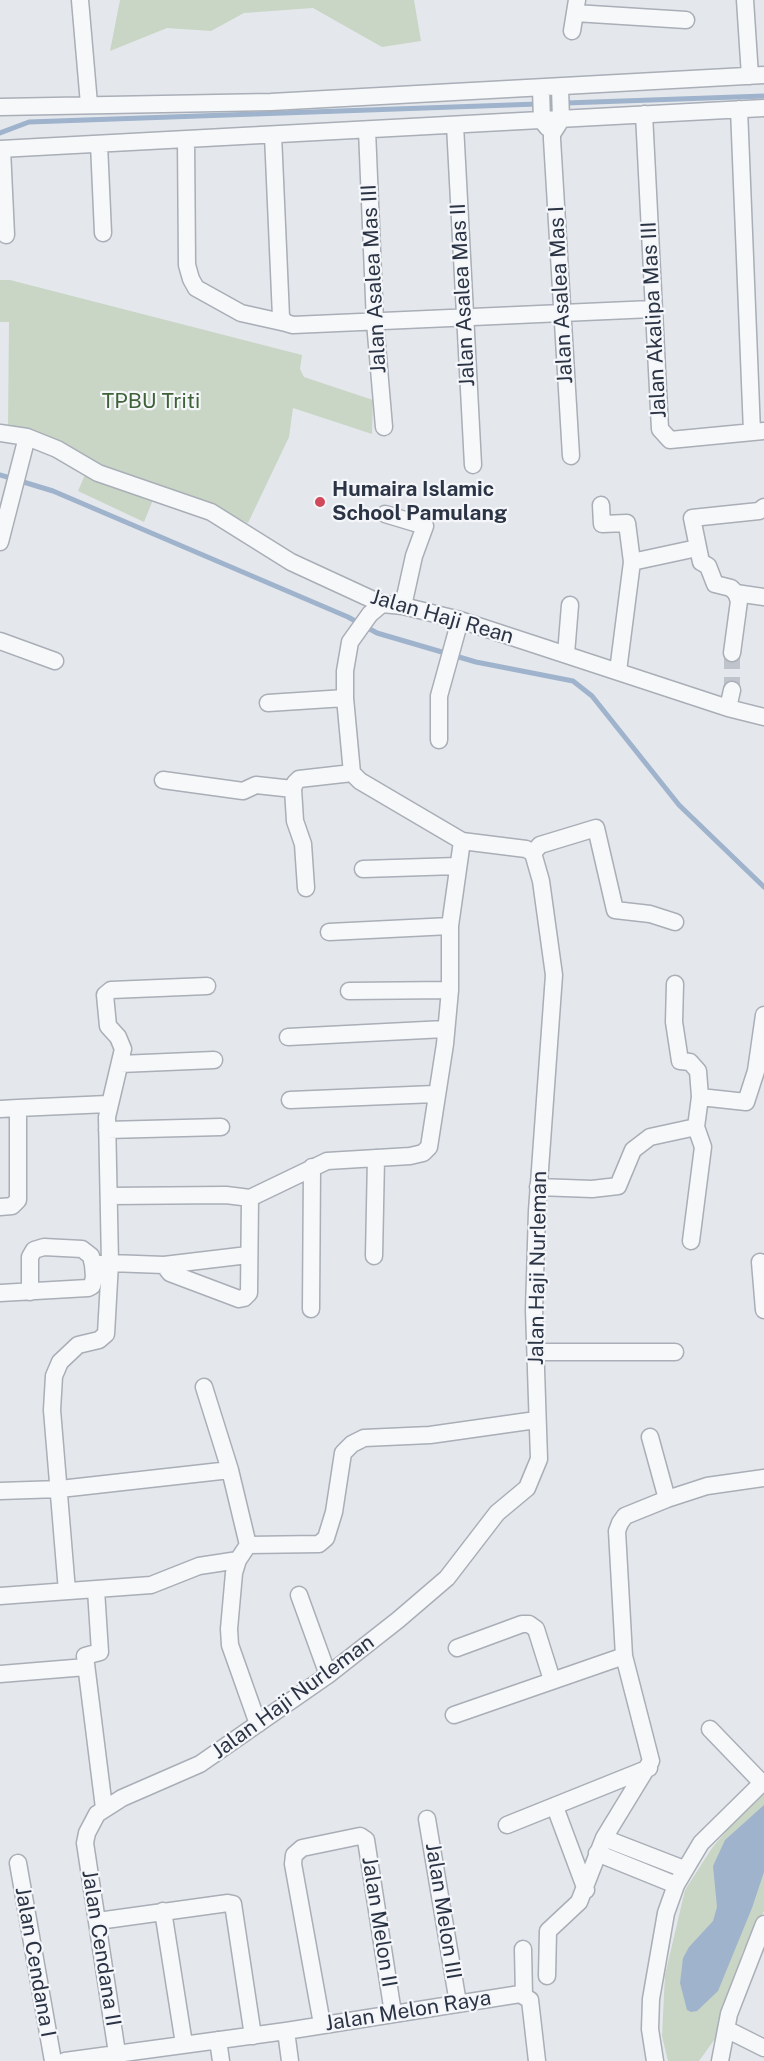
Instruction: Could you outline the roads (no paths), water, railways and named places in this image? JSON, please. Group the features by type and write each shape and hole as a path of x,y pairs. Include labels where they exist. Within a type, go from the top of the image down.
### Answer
{"street":[{"path":"80,0 89,104"},
{"path":"0,107 271,102 757,76 745,0"},
{"path":"572,31 576,6 686,20"},
{"name":"Jalan Asalea Mas I","path":"552,125 560,88"},
{"name":"Jalan Asalea Mas I","path":"541,89 552,125 561,312 572,456"},
{"path":"6,235 1,149 455,125 552,125 644,114 764,108"},
{"path":"739,109 758,432"},
{"name":"Jalan Akalipa Mas III","path":"644,114 652,309 660,429 670,440 758,432"},
{"name":"Jalan Asalea Mas II","path":"455,125 473,465"},
{"name":"Jalan Asalea Mas III","path":"367,130 375,321 384,427"},
{"path":"273,135 281,317 286,323"},
{"path":"186,140 187,265 191,279 196,288 241,313 293,325 652,309"},
{"path":"99,144 103,232"},
{"name":"Jalan Haji Rean","path":"0,433 27,437 57,449 98,473 211,512 291,562 376,609 403,606 460,620 728,708 764,717"},
{"path":"0,542 27,437"},
{"path":"601,505 602,524 627,523 632,562 618,671"},
{"path":"732,653 739,601 731,588 715,584 708,566 701,562 692,518 759,511 764,507"},
{"path":"385,514 425,526 414,556 403,606"},
{"path":"632,562 697,548"},
{"path":"736,593 764,597"},
{"path":"566,654 570,605"},
{"path":"376,609 350,642 345,671 345,698 352,772 360,781 462,840 526,849 533,853 540,845 596,828 615,910 650,914 675,922"},
{"path":"439,740 439,696 460,620"},
{"path":"0,641 55,661"},
{"path":"728,708 732,690"},
{"path":"268,703 345,698"},
{"path":"306,888 303,844 295,821 293,789 299,779 352,772"},
{"path":"163,780 243,791 256,785 293,789"},
{"path":"109,1196 250,1198 327,1161 410,1155 423,1153 429,1147 446,1029 450,990 450,926 462,840"},
{"name":"Jalan Haji Nurleman","path":"104,1808 200,1764 328,1675 447,1578 497,1513 527,1488 539,1459 536,1420 538,1187 554,975 549,926 533,853"},
{"path":"363,869 457,866"},
{"path":"329,932 450,926"},
{"path":"675,984 674,1022 680,1060 690,1062 698,1071 700,1097 696,1127 703,1147 691,1242"},
{"path":"67,1591 52,1410 54,1376 60,1362 78,1345 99,1340 106,1334 101,1264 109,1196 108,1104 123,1049 118,1037 108,1026 106,991 207,986"},
{"path":"349,991 450,990"},
{"path":"700,1097 746,1102 756,1071 764,1015"},
{"path":"288,1037 446,1029"},
{"path":"120,1065 214,1060"},
{"path":"290,1100 435,1094"},
{"path":"0,1109 108,1104"},
{"path":"0,1207 12,1206 18,1200 18,1108"},
{"path":"107,1130 221,1127"},
{"path":"538,1187 592,1189 618,1186 633,1150 650,1137 696,1127"},
{"path":"374,1256 376,1158"},
{"path":"311,1309 312,1167"},
{"path":"164,1265 170,1273 239,1299 249,1293 250,1198"},
{"path":"30,1292 30,1257 34,1250 44,1247 82,1249 101,1264 164,1265 248,1255"},
{"path":"760,1262 764,1310"},
{"path":"0,1293 88,1288 92,1286 101,1264"},
{"path":"536,1352 675,1352"},
{"path":"204,1387 230,1470 248,1545 238,1560 230,1608 230,1645 258,1724"},
{"path":"248,1545 319,1544 326,1538 334,1512 343,1453 352,1443 364,1438 430,1435 536,1420"},
{"path":"650,1437 666,1499"},
{"path":"0,1491 60,1489 230,1470"},
{"path":"548,1976 548,1930 579,1902 600,1846 649,1767 651,1754 624,1656 617,1531 625,1516 666,1499 717,1484 764,1478"},
{"path":"0,1596 151,1585 199,1566 238,1560"},
{"path":"96,1590 100,1652 86,1654 86,1667 104,1808"},
{"path":"299,1595 313,1641 328,1675"},
{"path":"458,1648 522,1624 529,1624 536,1629 552,1680"},
{"path":"454,1716 624,1656"},
{"path":"0,1674 86,1667"},
{"path":"655,2061 650,2029 652,1990 666,1913 680,1877 701,1843 763,1782 710,1729"},
{"path":"507,1825 649,1767"},
{"path":"555,1807 585,1890"},
{"name":"Jalan Cendana II","path":"104,1808 92,1823 85,1844 117,2053"},
{"name":"Jalan Melon III","path":"427,1819 458,2003"},
{"name":"Jalan Melon II","path":"322,2024 293,1864 294,1855 302,1848 360,1836 366,1840 393,2013"},
{"path":"600,1846 680,1877"},
{"name":"Jalan Cendana I","path":"18,1863 53,2061"},
{"path":"98,1921 228,1903 235,1906 253,2036"},
{"path":"163,1911 184,2044"},
{"path":"719,2060 740,1981 764,1924"},
{"path":"523,1949 527,1998 537,2061"},
{"name":"Jalan Melon Raya","path":"65,2061 253,2036 519,1994 527,1998"},
{"path":"726,2029 764,2048"},
{"path":"286,2031 290,2061"},
{"path":"218,2040 221,2061"}],"water":[{"path":"764,1805 764,1872 752,1908 718,1991 697,2011 691,2012 687,2010 680,1983 683,1958 689,1947 713,1921 717,1907 713,1866 725,1840"}],"waterway":[{"path":"0,133 29,122 764,96"},
{"path":"0,475 53,491 348,617 377,633 476,662 573,681 592,696 679,805 764,887"}],"tunnel":[{"path":"732,653 732,690"}],"place":[{"name":"Humaira Islamic School Pamulang","path":"320,502"}],"park label":[{"name":"TPBU Triti","path":"151,402"}]}
